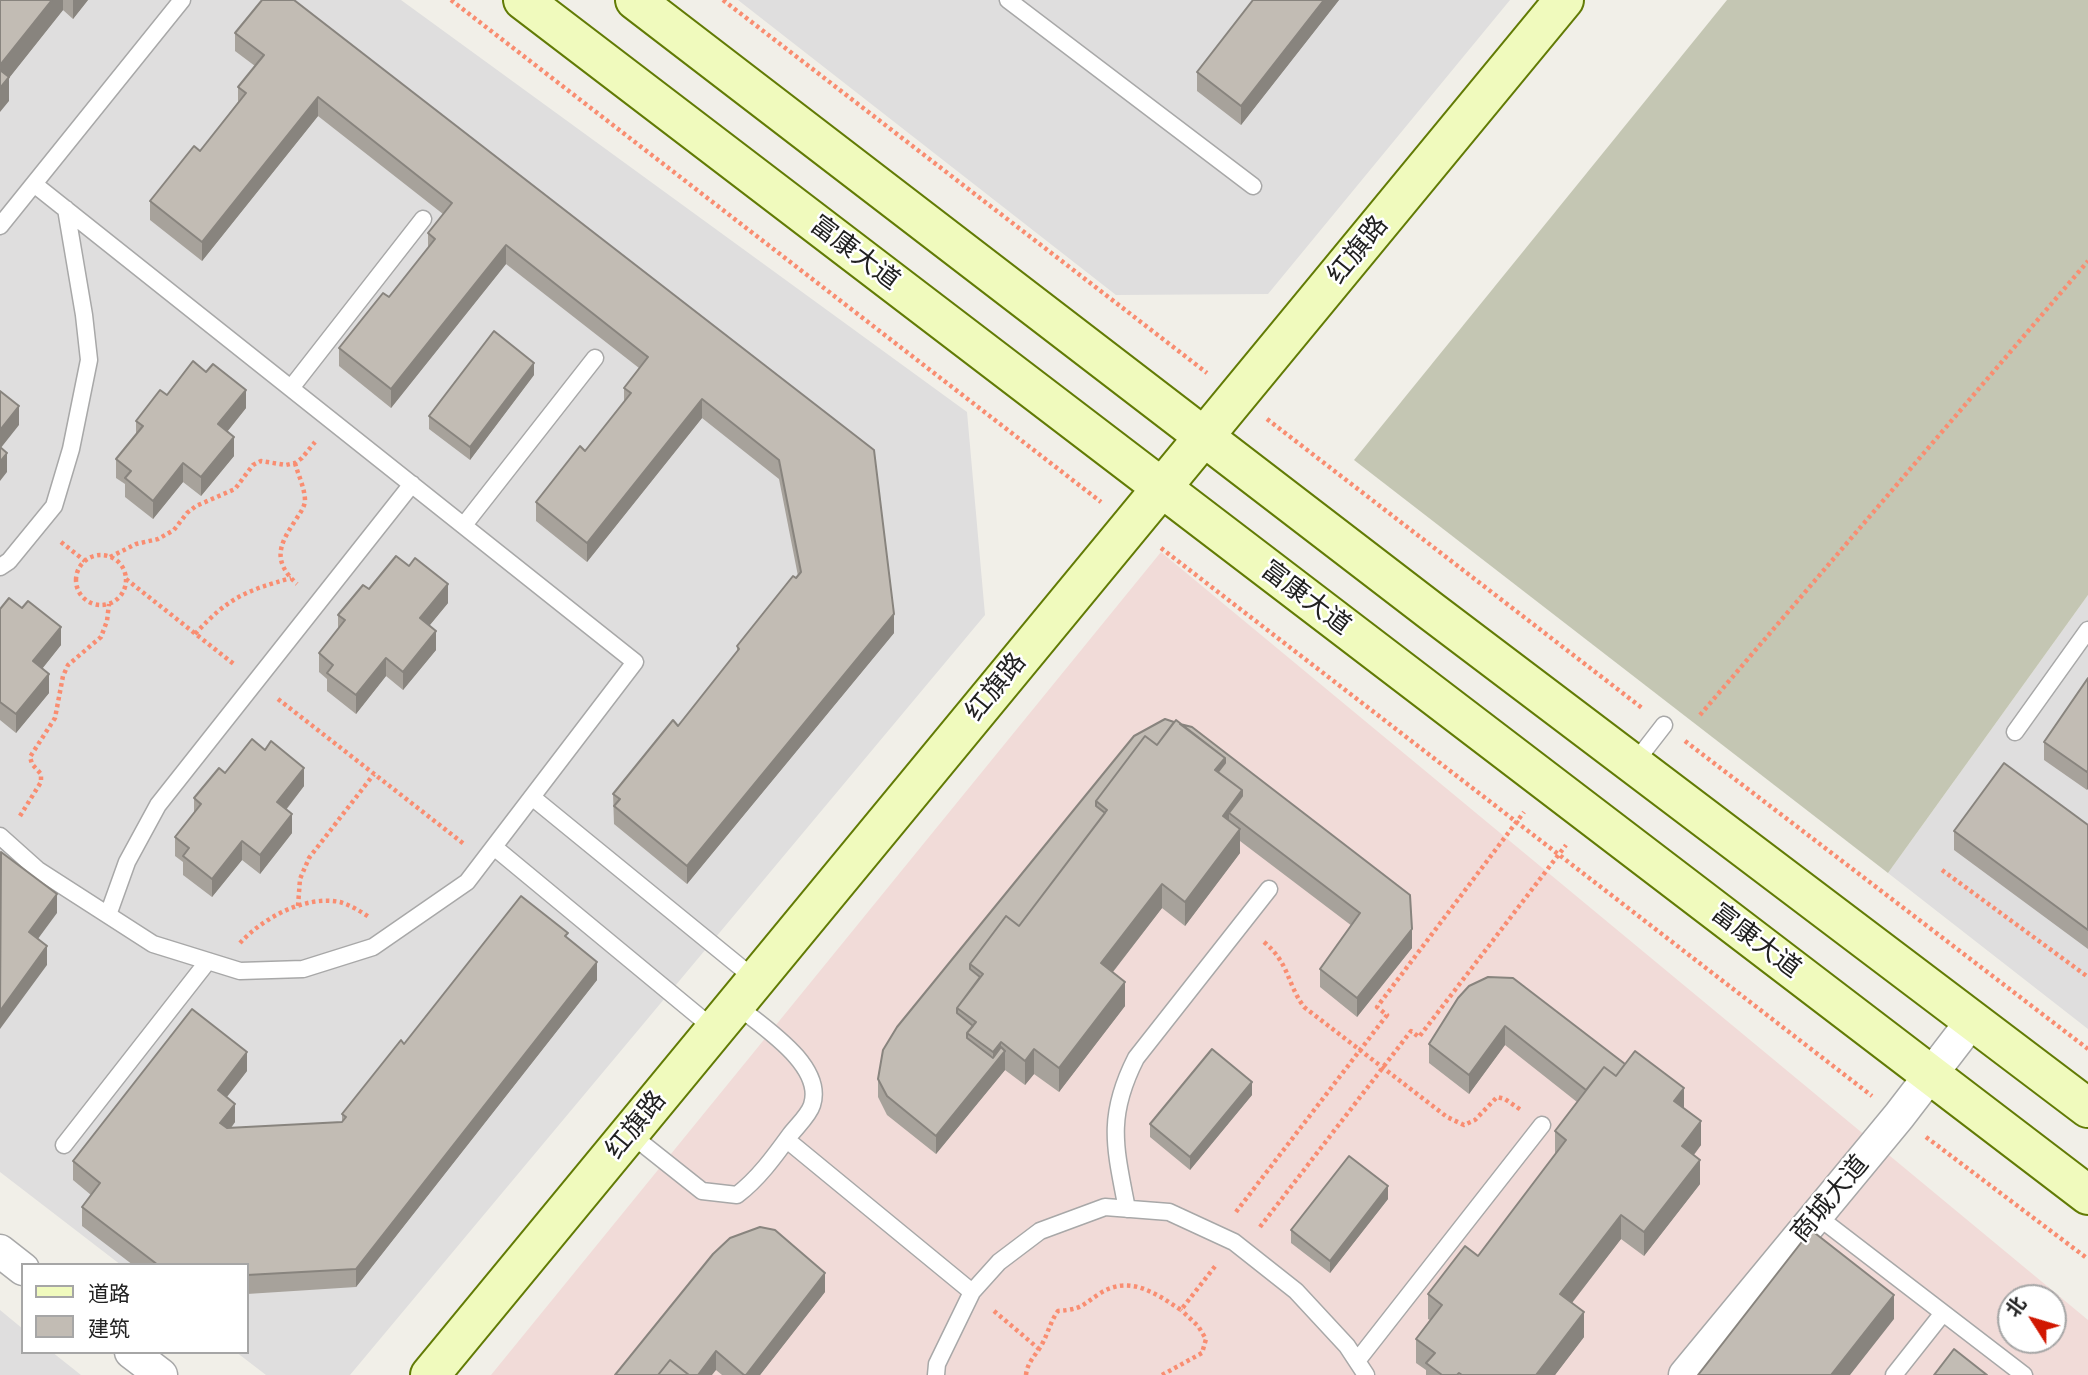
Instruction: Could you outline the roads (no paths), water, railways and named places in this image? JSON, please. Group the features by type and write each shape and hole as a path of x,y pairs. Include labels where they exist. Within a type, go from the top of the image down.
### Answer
{"street":[{"name":"富康大道","path":"523,0 2088,1195"},
{"path":"635,0 1633,765 2088,1108"},
{"name":"红旗路","path":"430,1375 1564,0"},
{"name":"商城大道","path":"1685,1375 1899,1116 1972,1021"},
{"path":"0,1251 21,1267"},
{"path":"134,1354 161,1375"}],"lane":[{"path":"0,226 182,0"},
{"path":"1008,0 1253,186"},
{"path":"2,838 38,870 153,944 240,971 303,969 373,947 467,882 635,662 34,184"},
{"path":"0,566 9,561 54,506 71,449 89,360 84,315 65,209"},
{"path":"291,388 423,219"},
{"path":"464,525 595,358"},
{"path":"108,915 127,862 158,805 412,484"},
{"path":"2015,732 2088,630"},
{"path":"1633,765 1664,725"},
{"path":"532,797 735,1004 789,1049 809,1073 814,1089 812,1107 752,1183 737,1195 702,1191 629,1133"},
{"path":"489,854 735,1004"},
{"path":"1127,1209 1116,1156 1114,1118 1124,1082 1136,1058 1269,889"},
{"path":"64,1145 215,963"},
{"path":"1357,1361 1542,1125"},
{"path":"787,1140 972,1292"},
{"path":"936,1375 937,1364 972,1292 999,1262 1040,1231 1104,1207 1169,1212 1232,1242 1296,1291 1347,1346 1366,1375"},
{"path":"1817,1216 2024,1375"},
{"path":"1894,1375 1943,1313"}]}
